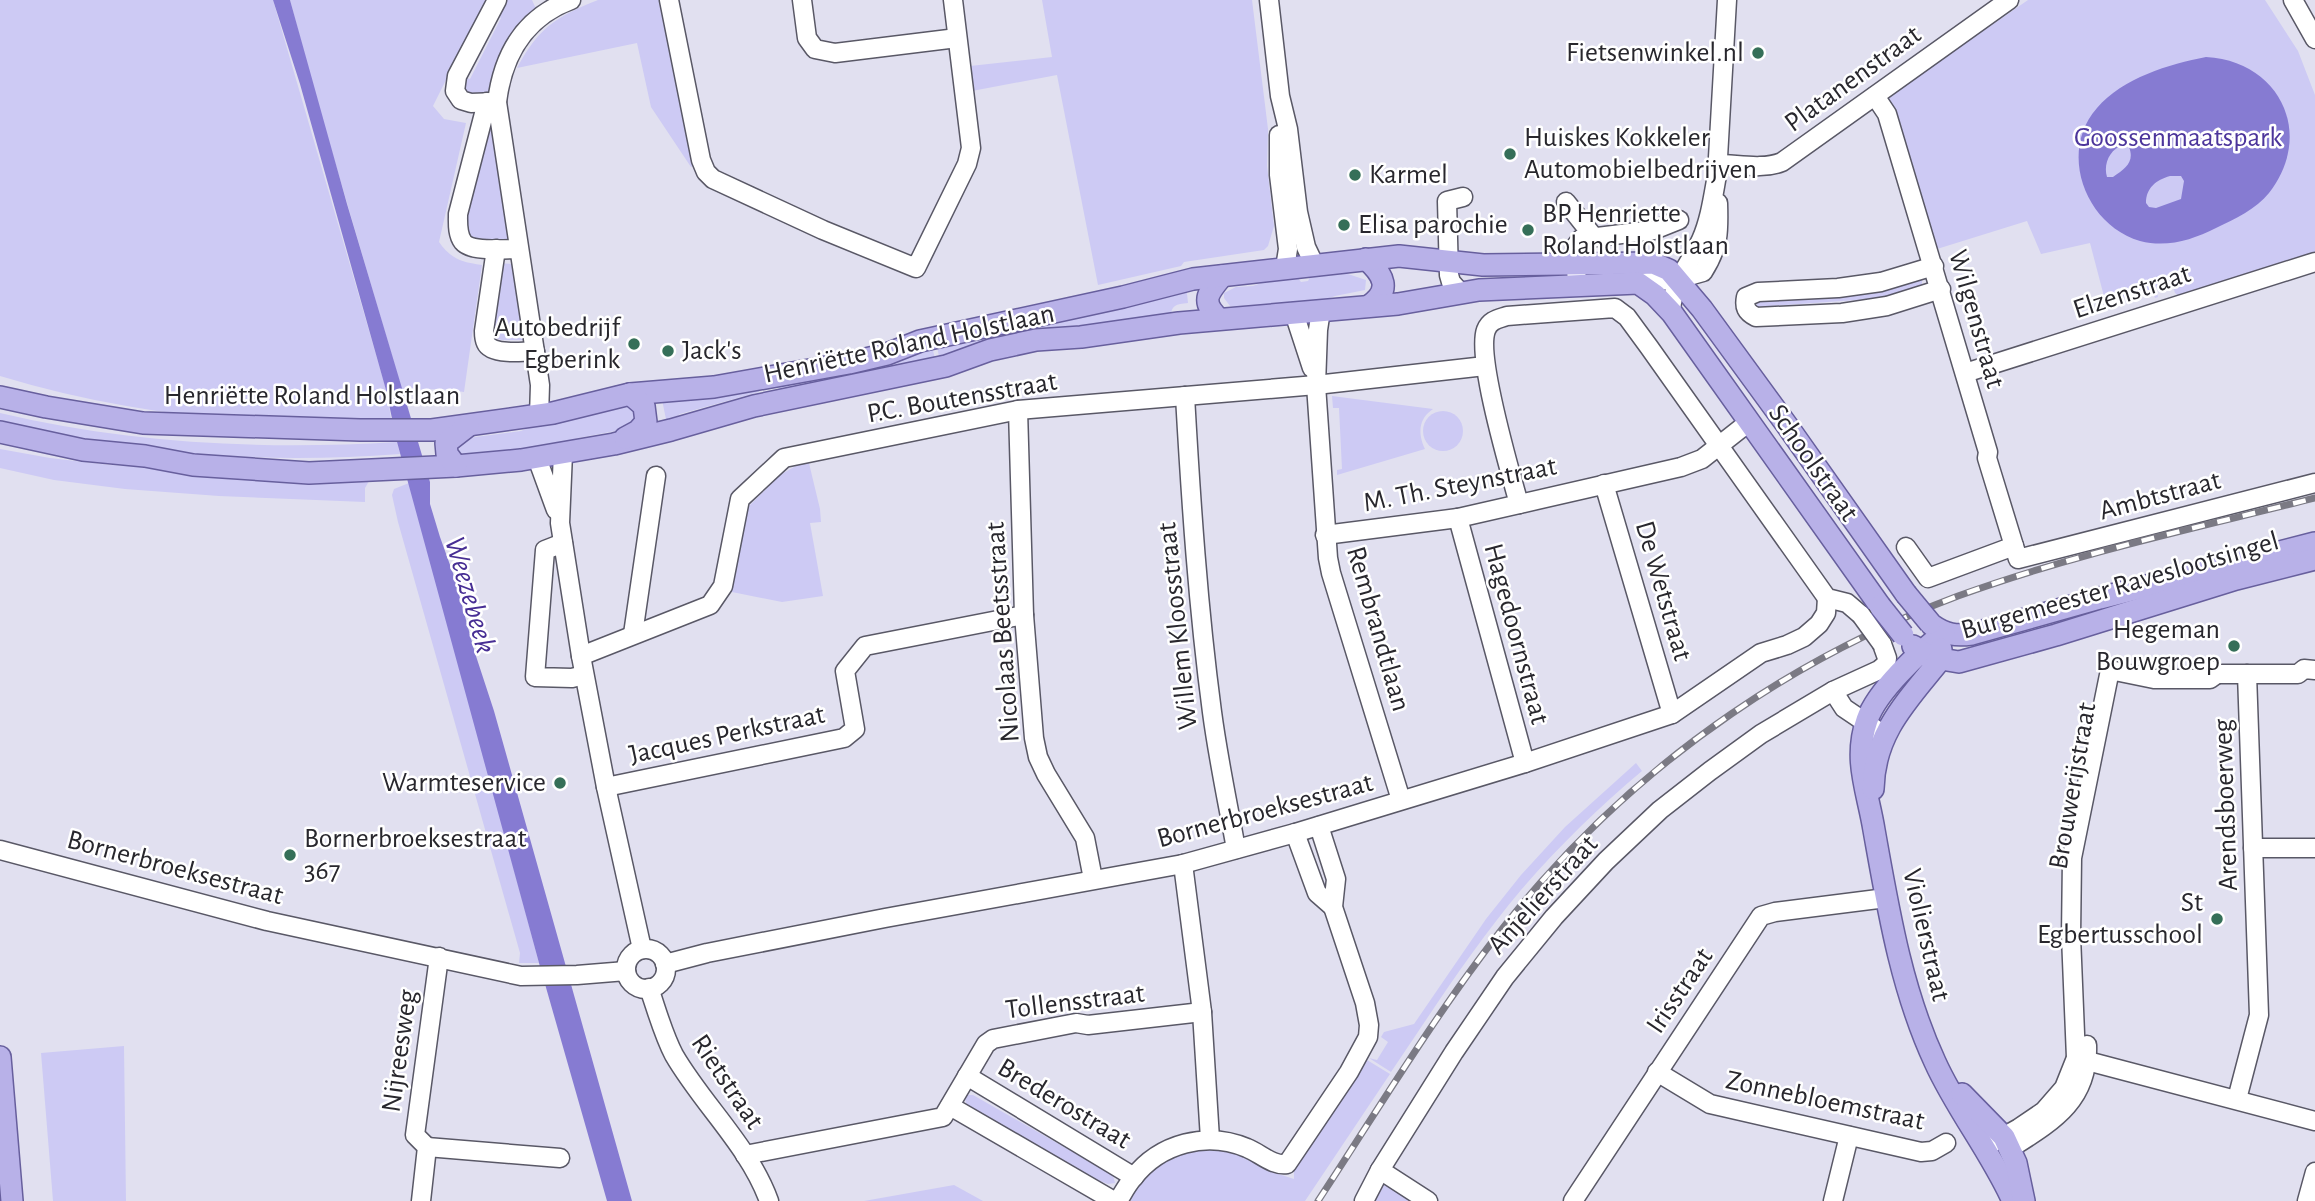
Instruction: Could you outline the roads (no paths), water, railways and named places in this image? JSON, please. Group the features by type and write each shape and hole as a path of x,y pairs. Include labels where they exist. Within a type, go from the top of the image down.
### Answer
{"main road":[{"name":"Henriëtte Roland Holstlaan","path":"0,397 144,423 419,430 546,415 630,394 714,387 808,371 887,354 920,341 1124,298 1174,283 1286,268 1399,256 1483,265 1653,263 1669,270 1678,279"},
{"path":"1366,259 1380,272 1383,286 1380,297 1368,306"},
{"path":"1219,319 1210,311 1207,299 1208,293 1222,276"},
{"name":"Schoolstraat","path":"1678,279 1786,424 1906,594 1937,628"},
{"name":"Henriëtte Roland Holstlaan","path":"0,432 83,450 145,456 193,465 309,473 456,466 537,458 614,444 754,406 946,366 990,350 1036,340 1081,337 1219,319 1420,301 1460,292 1638,283"},
{"path":"1638,283 1671,311"},
{"name":"Schoolstraat","path":"1671,311 1749,422 1870,610 1903,635 1919,652 1940,660"},
{"path":"614,444 638,431 646,422 644,406 630,394"},
{"path":"456,466 447,454 446,443 468,426"},
{"name":"Burgemeester Raveslootsingel","path":"1937,628 1959,636 1972,634 2099,598 2315,543"},
{"name":"Burgemeester Raveslootsingel","path":"1940,660 1959,662 2235,579 2315,559"},
{"name":"Violierstraat","path":"1937,628 1872,708 1860,749 1862,775 1899,956 1917,1018 1936,1064 1997,1148 2016,1163 2024,1201"},
{"name":"Violierstraat","path":"1872,817 1873,780 1884,735 1940,660 1937,628"},
{"path":"0,1056 12,1201"},
{"name":"Violierstraat","path":"1997,1148 2013,1201"}],"street":[{"path":"492,102 471,103 461,100 455,91 457,76 497,0"},
{"path":"518,249 470,247 462,241 458,230 458,214 510,53 550,4 572,0"},
{"path":"669,0 701,160 706,172 713,179 823,230 916,268 967,164 971,148 953,0"},
{"path":"802,0 807,38 815,49 835,53 957,37"},
{"path":"1269,0 1280,96 1298,212 1306,247 1315,265"},
{"path":"1671,311 1672,294 1702,239 1712,204 1717,170 1727,0"},
{"name":"Platanenstraat","path":"1717,170 1782,162 2009,0"},
{"path":"2293,0 2315,39"},
{"path":"1280,96 1279,175 1288,249 1286,268"},
{"name":"Wilgenstraat","path":"1875,96 1887,114 1934,266 2016,553"},
{"path":"492,102 546,415"},
{"path":"1460,292 1451,282 1448,262 1447,201 1463,197"},
{"path":"1566,202 1593,236"},
{"path":"1577,285 1575,247 1581,239 1654,230 1679,220"},
{"path":"496,249 484,331 485,343 491,349 510,352 537,368"},
{"name":"Elzenstraat","path":"1965,373 2315,262"},
{"path":"1934,266 1870,283 1838,288 1758,292 1746,296 1746,309 1756,317 1842,313 1887,306 1941,289"},
{"path":"1638,283 1678,279"},
{"path":"1519,504 1485,366 1484,338 1490,323 1507,316 1609,307 1627,317 1649,346 1827,598"},
{"name":"Rembrandtlaan","path":"1321,310 1316,385 1325,535 1331,573 1401,800"},
{"name":"Rembrandtlaan","path":"1294,313 1316,385"},
{"name":"P.C. Boutensstraat","path":"581,656 709,605 723,586 740,499 784,458 1018,410 1316,385 1485,366"},
{"name":"Willem Kloosstraat","path":"1185,396 1203,643 1212,715 1236,849"},
{"name":"Nicolaas Beetsstraat","path":"1018,410 1024,615 1034,738 1038,757 1046,774 1085,838 1093,879"},
{"name":"M. Th. Steynstraat","path":"1325,535 1458,518 1692,463 1702,459 1749,422"},
{"path":"560,523 563,453"},
{"path":"537,458 560,523 584,675 642,949"},
{"path":"634,634 656,476"},
{"name":"Ambtstraat","path":"1906,547 1928,578 2016,553 2315,483"},
{"name":"De Wetstraat","path":"1604,484 1672,714"},
{"name":"Hagedoornstraat","path":"1458,518 1525,763"},
{"path":"563,543 545,550 535,677 572,678 584,675"},
{"name":"Bornerbroeksestraat","path":"665,964 707,953 1183,864 1525,763 1672,714 1761,653 1787,645 1804,636 1819,624 1826,613 1827,598"},
{"name":"Schoolstraat","path":"1827,598 1870,610 1882,644"},
{"name":"Jacques Perkstraat","path":"606,787 844,738 855,729 845,671 865,646 1024,615"},
{"name":"Anjelierstraat","path":"1364,1201 1380,1170 1454,1052 1505,977 1571,898 1660,810 1761,734 1833,691 1879,670 1886,664 1887,658 1882,644"},
{"name":"Brouwerijstraat","path":"1997,1148 2038,1130 2064,1110 2080,1086 2082,1060 2071,936 2072,858 2122,672 2154,679 2210,679 2217,674 2247,674"},
{"path":"2247,674 2306,672 2305,680 2315,680"},
{"name":"Arendsboerweg","path":"2237,1099 2259,1015 2247,674"},
{"path":"1833,691 1844,708 1884,735"},
{"path":"1116,1201 1147,1164 1175,1146 1210,1139 1225,1140 1280,1165 1287,1164 1349,1072 1368,1037 1365,1003 1333,907 1336,879 1319,826"},
{"path":"1295,833 1317,893 1333,907"},
{"path":"2253,848 2315,848"},
{"name":"Bornerbroeksestraat","path":"0,850 267,921 533,977 626,971"},
{"path":"1183,864 1202,1012 1210,1139"},
{"name":"Irisstraat","path":"1573,1201 1761,916 1886,898"},
{"path":"642,949 657,952 665,964 662,980 649,988 634,985 626,971 629,957 642,949"},
{"name":"Nijreesweg","path":"439,957 415,1135 428,1147 560,1158"},
{"name":"Rietstraat","path":"649,988 665,1036 675,1056 745,1155 769,1201"},
{"name":"Tollensstraat","path":"950,1106 986,1044 993,1039 1076,1023 1088,1025 1202,1012"},
{"path":"2082,1060 2315,1121"},
{"name":"Zonnebloemstraat","path":"1657,1072 1710,1104 1921,1152 1932,1151 1946,1143"},
{"name":"Brederostraat","path":"967,1076 1134,1177"},
{"path":"745,1155 943,1117 950,1106"},
{"name":"Brederostraat","path":"950,1106 1116,1201"},
{"path":"1833,1201 1849,1136"},
{"name":"Nijreesweg","path":"421,1201 428,1147"},
{"path":"1380,1170 1428,1201"},
{"path":"2308,1201 2315,1172"}],"railway":[{"path":"1318,1201 1452,997 1541,882 1585,835 1631,792 1680,751 1732,713 1841,648 1958,596 2091,554 2315,498"}],"place":[{"name":"Fietsenwinkel.nl","path":"1758,53"},
{"name":"Huiskes Kokkeler Automobielbedrijven","path":"1510,154"},
{"name":"Karmel","path":"1355,175"},
{"name":"Elisa parochie","path":"1344,225"},
{"name":"BP Henriette Roland Holstlaan","path":"1528,230"},
{"name":"Autobedrijf Egberink","path":"634,344"},
{"name":"Jack's","path":"668,351"},
{"name":"Hegeman Bouwgroep","path":"2234,646"},
{"name":"Warmteservice","path":"560,783"},
{"name":"Bornerbroeksestraat 367","path":"290,855"},
{"name":"St Egbertusschool","path":"2217,919"}],"park label":[{"name":"Goossenmaatspark","path":"2178,138"}],"water label":[{"name":"Weezebeek","path":"470,595"}]}
